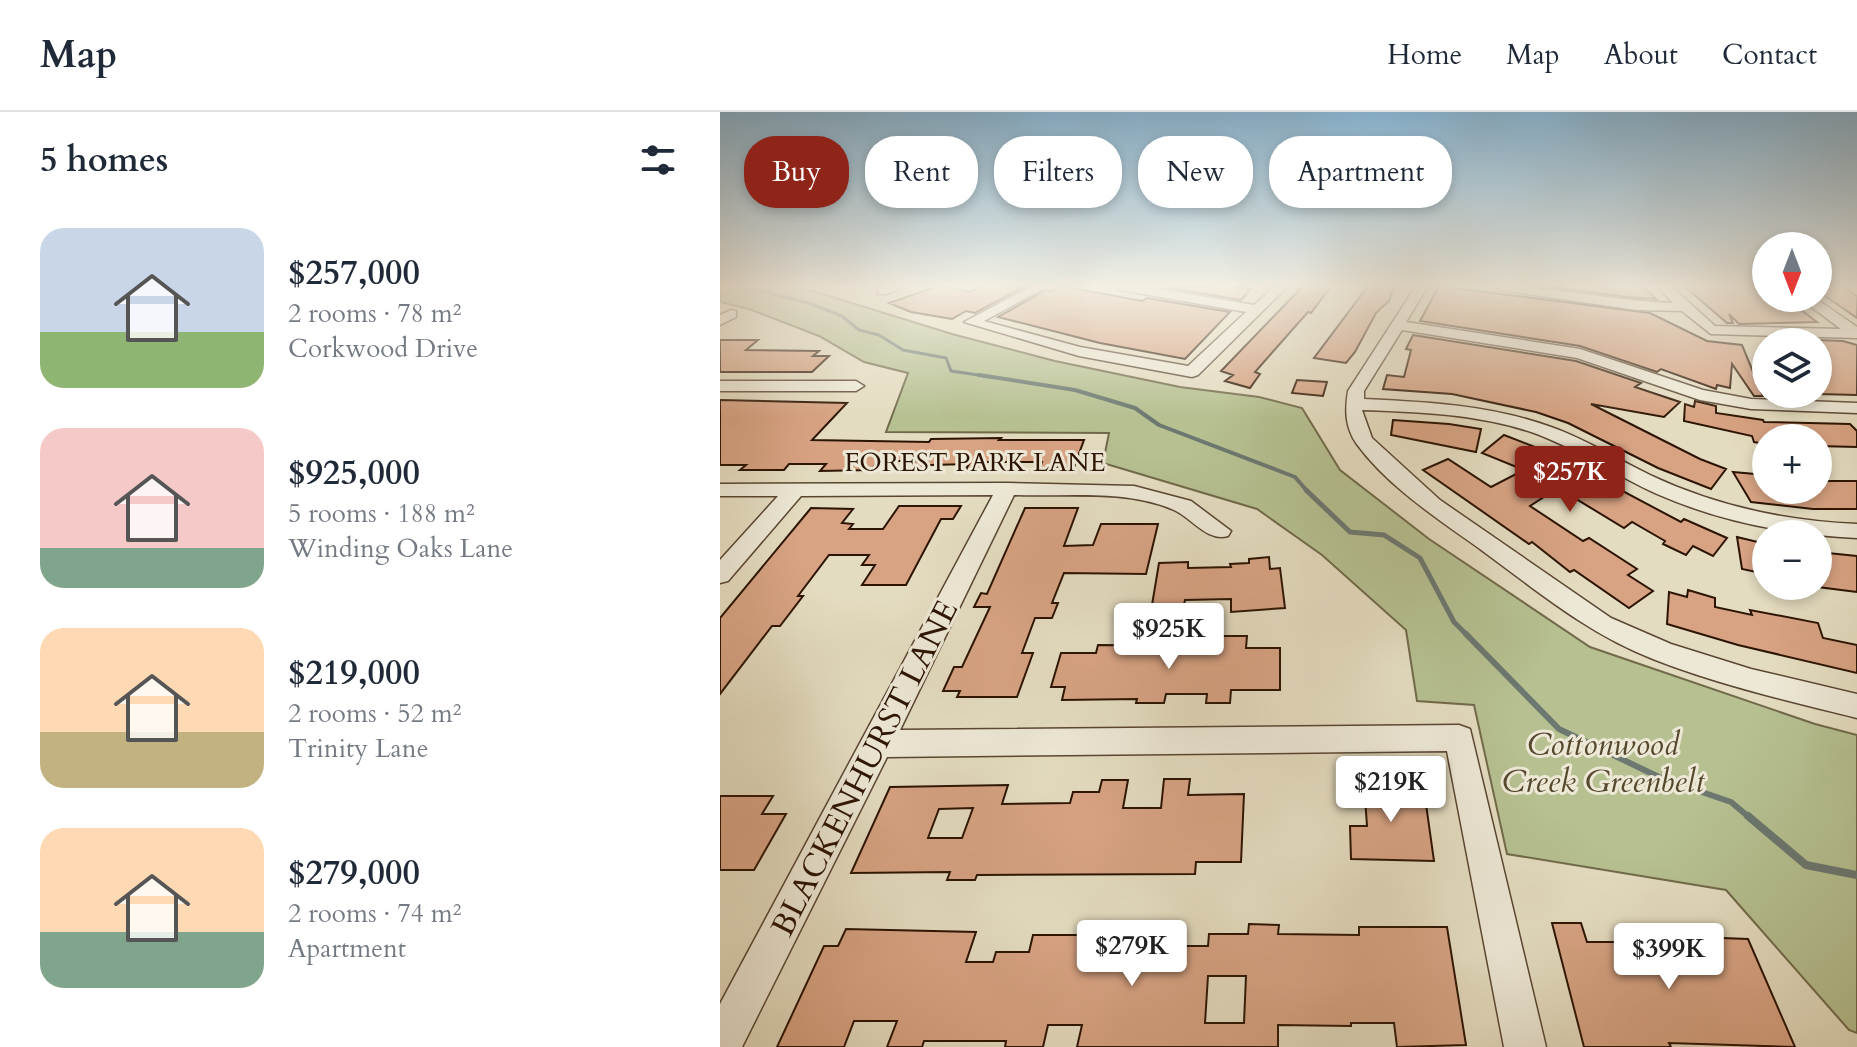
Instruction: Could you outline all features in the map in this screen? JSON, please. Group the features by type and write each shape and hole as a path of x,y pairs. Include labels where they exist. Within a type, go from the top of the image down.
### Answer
{"street":[{"path":"999,330 1079,351 1192,372 1236,330"},
{"path":"1394,330 1356,391 1353,414 1364,440 1433,505 1602,625 1663,652 1751,680 1857,706"},
{"path":"1426,330 1580,354 1614,363 1668,385 1751,404 1857,408"},
{"path":"1711,330 1857,334"},
{"path":"720,386 856,386"},
{"path":"1354,404 1440,408 1532,426 1701,506 1752,520 1813,531 1857,531"},
{"path":"720,575 796,489"},
{"name":"BLACKENHURST LANE","path":"720,1046 1007,489"},
{"name":"FOREST PARK LANE","path":"720,490 1134,492 1183,506 1220,531"},
{"path":"878,744 1459,738 1525,1047"}],"green space":[{"name":"Cottonwood Creek Greenbelt","path":"802,330 938,330 1055,361 1180,387 1259,397 1302,408 1340,470 1429,539 1590,647 1815,724 1857,735 1857,1033 1849,1030 1726,890 1507,854 1474,705 1417,701 1406,630 1322,555 1257,509 1103,463 1109,433 886,432 908,373 864,362"}],"building":[{"path":"1048,330 1213,330 1185,359"},
{"path":"1261,330 1292,330 1255,372 1260,374 1250,388 1225,381 1233,375 1221,371"},
{"path":"1335,330 1367,330 1346,363 1314,358"},
{"path":"1475,330 1684,330 1707,341 1742,345 1752,369 1752,393 1732,364 1730,388 1717,385 1716,389 1661,369 1657,372 1580,346"},
{"path":"1413,335 1576,361 1641,383 1635,387 1680,402 1664,417 1591,404 1726,469 1711,489 1658,468 1568,423 1536,412 1452,394 1383,389 1387,375 1404,377 1411,350 1406,349"},
{"path":"720,340 758,340 746,350 819,351 813,356 829,356 812,372 720,372"},
{"path":"1832,341 1857,345 1857,395 1832,394"},
{"path":"1297,380 1327,382 1323,396 1292,393"},
{"path":"720,400 847,403 812,440 1084,440 1074,467 1040,468 1042,462 987,462 983,469 966,469 969,464 930,465 925,471 909,471 916,461 878,461 871,470 820,471 826,464 789,464 784,470 740,470 746,465 720,465"},
{"path":"1695,401 1716,406 1716,413 1764,422 1850,424 1857,431 1857,447 1832,446 1832,424 1752,424 1752,436 1684,421 1685,404 1694,407"},
{"path":"1393,420 1481,429 1476,452 1391,435"},
{"path":"1504,435 1553,454 1681,522 1684,519 1727,538 1713,556 1693,546 1686,555 1663,544 1665,541 1632,522 1624,528 1558,488 1530,506 1583,541 1589,538 1637,569 1628,575 1653,591 1629,608 1574,570 1570,572 1532,542 1529,544 1423,470 1448,459 1491,487 1524,470 1482,453"},
{"path":"1733,472 1752,474 1751,502"},
{"path":"1832,481 1857,481 1857,509 1813,509 1769,504 1832,504"},
{"path":"899,506 961,506 953,519 941,519 906,585 862,585 875,565 862,565 869,555 829,555 780,626 772,626 720,694 720,618 811,508 853,509 842,523 853,524 849,529 883,529"},
{"path":"1025,508 1078,508 1064,546 1093,545 1101,524 1158,524 1146,574 1064,573 1052,603 1058,603 1052,618 1035,618 1022,653 1033,653 1017,697 957,697 960,691 943,691 954,667 962,667 990,607 974,607 981,593 987,594"},
{"path":"1737,537 1752,541 1752,571 1742,569"},
{"path":"1832,553 1857,556 1857,592 1832,589"},
{"path":"1269,557 1270,569 1280,568 1285,608 1231,612 1231,599 1185,600 1183,610 1151,611 1159,563 1188,562 1188,568 1231,567 1230,564"},
{"path":"1688,590 1715,598 1715,607 1752,615 1750,610 1818,623 1823,638 1857,645 1857,673 1738,645 1667,624 1669,592 1687,597"},
{"path":"1213,636 1247,636 1246,648 1280,648 1280,690 1231,690 1230,703 1206,703 1207,694 1166,694 1164,703 1136,703 1137,699 1062,700 1065,687 1051,687 1061,653 1096,653 1098,645 1212,646"},
{"path":"1164,779 1190,779 1188,795 1244,794 1241,862 1196,862 1195,874 977,875 975,880 947,880 950,872 851,873 890,787 1008,785 1002,804 1070,803 1073,792 1099,792 1102,780 1128,780 1123,808 1161,808","holes":["973,808 962,838 928,838 939,809"]},
{"path":"1354,780 1409,782 1411,797 1425,797 1434,861 1351,859 1350,826 1367,826 1365,798 1355,798"},
{"path":"720,796 773,796 762,814 786,814 754,870 720,870"},
{"path":"1552,923 1581,923 1587,942 1619,942 1616,934 1748,939 1795,1047 1669,1043 1671,1047 1584,1047"},
{"path":"1249,924 1279,925 1278,934 1359,935 1359,927 1447,927 1466,1045 1397,1047 1394,1023 1351,1023 1351,1026 1278,1025 1278,1047 1077,1047 1082,1025 1048,1025 1043,1047 1005,1047 1006,1041 924,1041 922,1047 887,1047 897,1021 854,1021 844,1047 777,1047 824,946 838,946 846,929 976,932 966,962 993,962 996,952 1029,952 1033,935 1101,935 1102,926 1168,926 1166,946 1208,946 1209,934 1248,934","holes":["1208,976 1246,976 1244,1023 1205,1023"]}],"waterway":[{"path":"859,330 879,335 903,350 946,358 951,371 989,377"},
{"path":"979,375 989,377"},
{"path":"989,377 1075,390 1135,408 1159,425 1295,477 1308,491"},
{"path":"1308,491 1350,532 1384,535 1420,558 1454,622 1466,634"},
{"path":"1466,634 1559,729 1661,778 1731,802 1750,818"},
{"path":"1748,816 1806,865 1857,875"}]}
